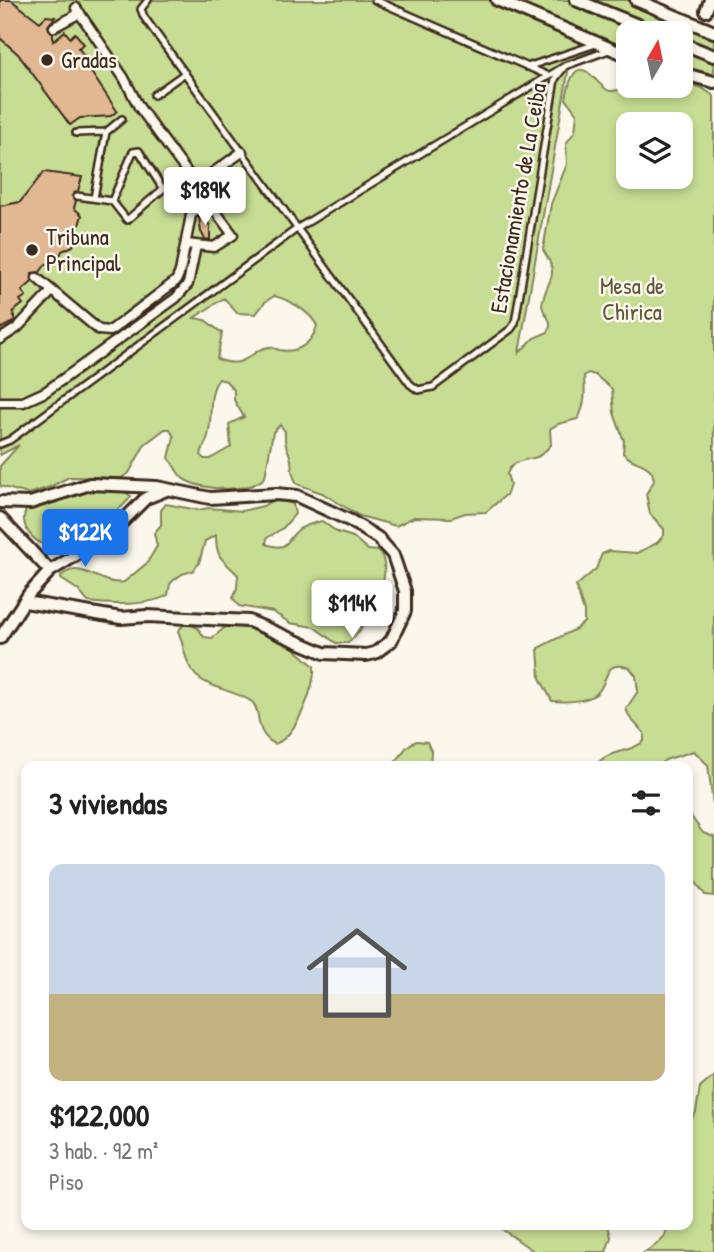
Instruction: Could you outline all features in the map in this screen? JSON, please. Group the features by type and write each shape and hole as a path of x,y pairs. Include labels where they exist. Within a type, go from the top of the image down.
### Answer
{"street":[{"path":"497,0 616,51"},
{"path":"576,0 628,21"},
{"path":"636,0 714,32"},
{"path":"706,11 710,0"},
{"path":"54,27 78,11 97,33 139,107 233,235 214,247 186,244"},
{"path":"693,48 714,56"},
{"path":"693,76 714,82"},
{"path":"197,184 242,152"},
{"path":"37,278 95,327 110,331 176,281 191,215 209,200"},
{"path":"0,402 23,402 45,392 176,298 188,284 196,246"},
{"path":"0,339 17,328 52,291"},
{"path":"0,502 30,503 82,485 146,486 210,498 276,494 298,496 351,521 378,538 393,555 405,591 405,611 391,641 375,653 334,655 249,621 148,616 121,618 25,601"},
{"path":"0,638 50,571 108,535 146,498 166,490"},
{"path":"0,518 50,571"}],"lane":[{"name":"Estacionamiento de La Ceiba","path":"148,0 141,6 141,12 410,384 418,390 433,387 511,329 515,323 555,79 565,66"},
{"path":"376,0 555,79"},
{"name":"Estacionamiento de La Ceiba","path":"527,67 599,43"},
{"name":"Estacionamiento de La Ceiba","path":"0,444 21,432 298,228 565,66 612,49"},
{"path":"154,95 185,73"},
{"path":"76,133 106,132 122,119"},
{"path":"94,198 106,132"},
{"path":"77,196 112,201 127,220 162,192 163,187 139,151 133,152 112,201"}],"green space":[{"name":"Mesa de Chirica","path":"0,0 636,0 687,21 616,21 616,51 612,49 566,66 569,67 519,353 534,338 548,332 550,328 542,305 552,273 549,259 543,250 551,204 567,164 566,144 575,131 577,114 566,99 575,72 587,72 605,89 616,91 616,98 693,98 693,85 714,96 714,812 708,765 694,751 664,761 600,761 644,741 644,733 630,718 626,709 638,691 636,676 630,668 614,666 607,673 596,694 575,701 552,701 540,678 538,648 576,629 584,622 584,612 576,586 596,569 602,554 609,551 637,553 657,543 664,535 664,529 650,514 646,494 654,481 653,475 647,467 623,453 624,441 614,413 612,389 595,375 588,373 584,376 584,403 578,419 550,429 551,445 544,452 537,457 519,461 509,469 507,474 510,484 507,494 486,512 465,513 451,518 414,517 396,526 360,516 322,493 297,484 286,445 285,431 280,425 273,432 265,477 249,486 238,488 215,488 185,480 169,458 174,437 170,429 165,429 145,444 129,473 121,478 69,477 28,494 0,486 0,466 19,445 0,455","holes":["274,296 286,300 314,321 317,326 312,337 298,349 286,351 269,347 242,361 227,362 217,359 222,333 205,320 194,318 224,298 237,313 256,314 265,302","219,379 226,381 234,390 234,400 244,417 229,424 231,447 210,459 204,459 201,455 209,432 213,392"]},
{"path":"693,23 714,32 714,82 693,76"},
{"path":"89,490 125,492 131,496 98,525 66,545 52,547 32,537 25,524 26,510"},
{"path":"275,499 293,504 295,514 283,528 267,538 266,544 283,546 299,529 322,521 337,532 353,537 368,550 379,551 382,556 382,585 370,604 361,628 348,643 336,643 314,627 290,623 273,612 239,606 233,598 238,575 219,554 216,535 205,541 199,563 193,571 174,580 170,584 168,595 160,599 129,604 88,602 78,590 61,579 61,576 69,571 76,570 107,581 124,582 147,563 157,546 154,533 161,525 161,510 166,504 198,510 209,508 242,511 263,506"},
{"path":"186,622 198,628 204,637 212,638 228,625 275,636 314,666 312,686 303,711 282,740 274,744 267,739 252,702 205,682 193,672 178,631"},
{"path":"417,741 427,742 431,751 430,761 396,761 409,745"},
{"path":"693,819 703,833 714,837 714,896 705,895 693,878"},
{"path":"714,1075 714,1252 645,1252 664,1238 666,1230 693,1230 693,1116 700,1087"},
{"path":"503,1230 609,1230 611,1237 606,1252 535,1252"}],"building":[{"name":"Gradas","path":"0,0 11,0 40,22 46,16 55,17 48,26 53,33 53,41 65,31 70,38 75,33 84,44 78,48 84,55 81,57 117,111 111,116 80,118 70,125 18,54 0,38"},
{"name":"Tribuna Principal","path":"44,172 82,177 78,191 72,196 76,201 74,208 82,215 73,246 62,251 58,261 53,259 51,266 46,264 40,272 32,273 32,282 22,291 26,296 20,300 23,304 13,312 15,321 0,329 0,206 20,202"},
{"path":"203,214 210,226 210,240 205,239 201,232 199,217"}],"place":[{"name":"Gradas","path":"47,60"},
{"name":"Tribuna Principal","path":"32,250"}]}
